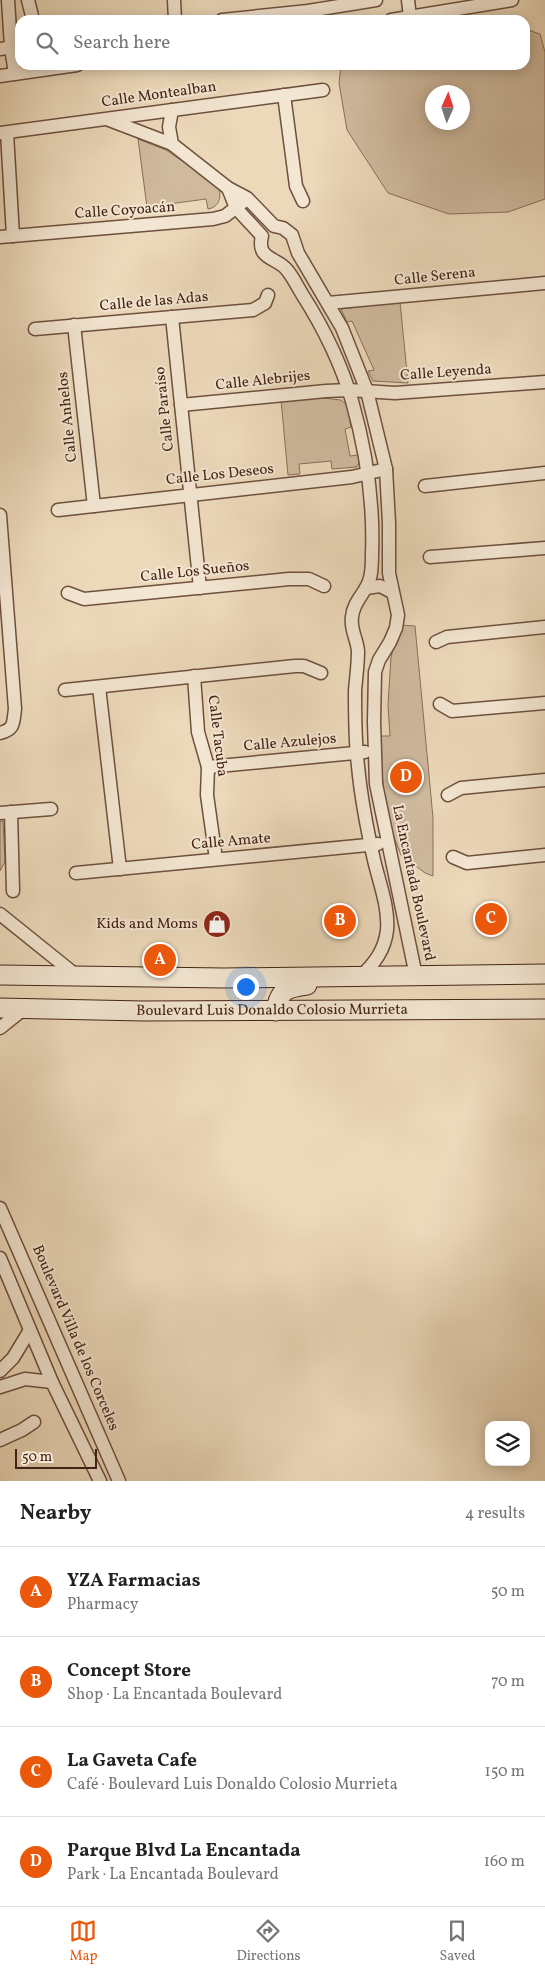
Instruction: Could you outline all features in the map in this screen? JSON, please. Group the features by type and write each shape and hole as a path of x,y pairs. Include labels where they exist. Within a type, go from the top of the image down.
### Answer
{"main road":[{"path":"0,975 79,978 224,978 545,974"},
{"path":"276,1011 280,995 285,990 294,987 336,982 341,977"},
{"path":"87,1010 142,1001 216,1000 224,995 224,978"},
{"name":"Boulevard Luis Donaldo Colosio Murrieta","path":"0,1008 276,1011 545,1010"}],"street":[{"path":"8,0 10,48 15,74"},
{"path":"28,0 32,15"},
{"path":"174,0 176,15"},
{"path":"270,15 376,0"},
{"path":"408,0 410,15"},
{"path":"422,15 512,0"},
{"path":"0,76 32,70"},
{"name":"Calle Montealban","path":"3,133 323,90"},
{"path":"284,95 296,186 303,202"},
{"path":"172,110 168,127 172,144"},
{"name":"La Encantada Boulevard","path":"107,119 172,144 228,188 246,198 274,226 283,228 292,235 298,253 342,328 366,391 386,469 389,572 398,615 396,628 379,660 375,672 374,751 376,784 416,976"},
{"path":"3,133 13,236"},
{"path":"228,188 236,208 262,236"},
{"name":"Calle Coyoacán","path":"0,238 187,223 225,216 246,198"},
{"path":"274,226 268,228 262,236 261,245 263,253 270,259 282,264 315,314 342,371 359,428 367,474 373,538 370,578 366,588 358,598 352,617 352,629 358,648 355,692 356,753 360,789 370,845 385,907 387,930 379,955 360,977"},
{"name":"Calle Serena","path":"328,304 545,282"},
{"path":"302,294 317,284"},
{"name":"Calle de las Adas","path":"35,328 253,310 265,303 268,295"},
{"name":"Calle Paraíso","path":"172,317 200,588"},
{"name":"Calle Anhelos","path":"74,325 94,506"},
{"name":"Calle Leyenda","path":"349,390 395,393 545,382"},
{"name":"Calle Alebrijes","path":"181,405 349,390"},
{"name":"Calle Los Deseos","path":"58,510 352,477 386,469"},
{"path":"425,486 545,473"},
{"path":"0,515 5,651 15,709 12,727 0,733"},
{"path":"430,557 545,548"},
{"name":"Calle Los Sueños","path":"68,593 84,599 300,578 316,580 324,586"},
{"path":"366,588 380,586 392,592"},
{"path":"436,642 447,637 545,627"},
{"path":"358,648 365,653 375,654 385,650"},
{"path":"65,690 295,666 304,666 321,673"},
{"name":"Calle Tacuba","path":"194,676 198,732 208,767 207,795 216,859"},
{"path":"99,687 120,869"},
{"path":"440,704 452,711 545,703"},
{"name":"Calle Azulejos","path":"208,767 374,751"},
{"path":"448,795 461,788 545,780"},
{"path":"13,891 5,812 51,809"},
{"name":"Calle Amate","path":"76,873 388,842"},
{"path":"453,856 467,863 545,855"},
{"path":"0,914 79,978"},
{"path":"0,1028 25,1008"},
{"name":"Boulevard Villa de los Corceles","path":"0,1208 119,1481"},
{"path":"0,1258 52,1382 100,1481"},
{"path":"22,1312 43,1305"},
{"path":"0,1371 13,1358 30,1330"},
{"path":"0,1387 25,1379 52,1382"},
{"path":"0,1440 34,1422"}],"shaded area":[{"path":"530,31 540,34 545,52 545,199 508,212 449,214 388,193 347,130 339,83 340,70 530,70"},
{"path":"138,139 166,150 218,185 220,197 215,206 208,209 206,199 147,207"},
{"path":"400,302 408,383 373,381 368,371 374,370 352,321 347,322 341,309"},
{"path":"315,397 341,400 347,405 351,427 345,429 350,456 358,455 359,463 357,467 332,469 331,461 299,464 300,474 288,475 281,400"},
{"path":"400,625 415,626 433,818 433,876 425,873 401,855 386,818 379,736 390,736 388,705 391,657"},
{"path":"0,821 3,821 5,862 0,871"}],"place":[{"name":"Parque Blvd La Encantada","path":"406,777"},
{"name":"La Gaveta Cafe","path":"491,919"},
{"name":"Concept Store","path":"340,921"},
{"name":"Kids and Moms","path":"217,924"},
{"name":"YZA Farmacias","path":"160,960"}]}
